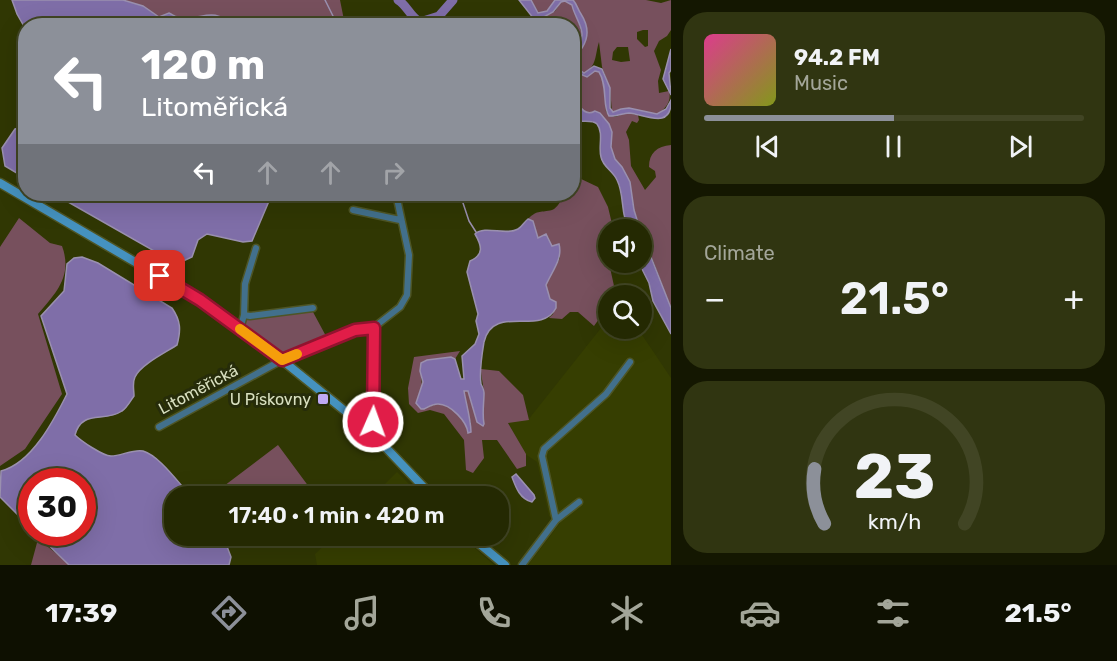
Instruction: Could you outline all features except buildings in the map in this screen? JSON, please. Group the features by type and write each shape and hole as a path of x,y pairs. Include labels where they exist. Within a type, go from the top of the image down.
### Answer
{"street":[{"path":"0,183 18,194"},
{"path":"31,201 200,300 240,329 371,432 422,486"},
{"path":"371,432 374,328 400,307 406,295 409,255 397,201"},
{"path":"353,210 400,220"},
{"path":"240,329 244,315 245,284 256,248"},
{"path":"244,315 313,308"},
{"name":"Litoměřická","path":"159,427 282,360 355,330 374,328"},
{"path":"556,520 542,456 544,449 606,394 630,362"},
{"path":"522,565 556,520 579,502"},
{"path":"482,546 505,565"}],"shaded area":[{"path":"12,0 123,0 143,6 159,17 169,13 186,18 19,18"},
{"path":"123,0 340,0 344,18 212,18 206,16 178,17 172,14 159,17 143,6"},
{"path":"519,0 531,0 538,13 547,11 555,0 573,0 587,26 587,35 582,48 580,48 582,35 580,18 577,18 572,5 565,1 561,2 553,12 542,18 533,18"},
{"path":"531,0 555,0 547,11 538,13"},
{"path":"573,0 646,0 661,3 671,0 671,30 659,41 654,51 661,70 658,81 659,93 669,91 670,95 669,102 663,110 657,114 623,108 612,112 610,88 602,67 599,42 591,67 584,73 580,70 580,49 587,36 585,22","holes":["648,30 648,46 645,47 637,39 637,32","617,47 628,47 630,61 612,60 613,52"]},
{"path":"565,1 572,5 576,18 543,18 555,11 561,2"},
{"path":"212,15 222,18 186,18"},
{"path":"671,49 669,73 671,95 663,79"},
{"path":"594,66 602,69 610,88 610,108 613,112 629,108 657,114 666,109 671,100 670,109 667,115 657,119 629,113 609,116 599,72 595,71 587,77 580,74 580,70 584,73"},
{"path":"595,71 599,72 604,83 606,112 615,117 626,113 638,115 637,123 632,121 626,132 629,140 631,166 645,190 656,177 655,171 649,167 652,154 662,147 671,145 671,308 652,258 652,219 637,219 630,182 615,159 611,147 612,132 609,125 602,118 586,114 580,105 580,74 587,77"},
{"path":"580,106 586,112 600,113 609,124 612,132 611,147 615,159 630,182 637,219 625,219 619,186 601,157 601,136 597,124 580,121"},
{"path":"18,128 18,174 5,166 2,148 15,129"},
{"path":"580,178 598,187 608,207 611,219 598,219 598,273 611,273 614,285 598,285 598,320 594,326 578,312 570,312 562,319 549,318 553,314 556,302 550,299 546,285 560,258 558,244 552,246 548,237 544,235 538,238 533,221 528,219 537,213 554,209 561,201 580,201"},
{"path":"66,201 269,201 252,241 243,242 207,234 198,240 192,257 177,264"},
{"path":"19,218 50,243 62,246 65,257 61,283 38,314 62,394 25,449 0,466 0,247"},
{"path":"528,219 533,221 538,238 546,234 552,246 559,244 560,255 546,285 550,299 556,302 556,308 549,316 540,320 497,324 489,331 484,342 481,368 484,424 483,426 477,422 468,391 464,391 471,427 471,432 468,433 461,419 448,407 436,404 421,409 416,403 423,382 420,371 421,363 451,357 455,359 461,379 464,379 462,356 475,344 479,334 476,321 478,314 467,272 470,261 480,253 479,242 475,234 484,230 513,231"},
{"path":"82,257 98,263 172,308 179,321 180,330 177,345 138,372 134,382 134,396 126,408 115,414 88,419 78,427 75,435 92,448 107,455 115,456 143,451 156,458 182,486 164,486 164,546 227,546 231,557 229,565 69,565 49,546 96,546 96,468 18,468 18,515 0,497 1,471 23,459 32,450 49,428 67,394 41,316 64,291 67,264 74,258"},
{"path":"652,260 671,308 671,334 653,301 652,285 644,273 652,273"},
{"path":"313,312 327,338 283,357 244,328 247,319"},
{"path":"598,332 598,339 645,339 671,378 671,565 528,565 560,523 549,516 537,462 525,454 507,420 528,420"},
{"path":"460,351 455,359 449,357 429,361 421,375 424,409 438,404 448,407 461,419 468,433 471,423 463,391 468,391 477,422 484,424 481,369 499,371 523,395 529,420 508,423 526,454 526,466 517,469 497,440 482,440 484,458 473,473 466,470 464,440 444,414 430,410 418,413 409,404 408,388 414,357"},
{"path":"278,445 308,486 224,486"},
{"path":"397,472 411,486 383,486"},
{"path":"516,474 534,495 532,502 521,496 517,489 512,477"},
{"path":"36,546 47,546 69,565 31,565"},
{"path":"323,546 472,546 494,565 317,565 315,554"}],"waterway":[{"path":"325,0 334,18"},
{"path":"398,0 415,18"},
{"path":"433,18 439,16 453,0"},
{"path":"462,201 469,221 476,232"}],"slow traffic":[{"path":"240,329 282,360 297,354"}],"place":[{"name":"U Pískovny","path":"323,399"}],"route":[{"path":"160,276 200,300 282,360 355,330 374,328 373,422"}]}
